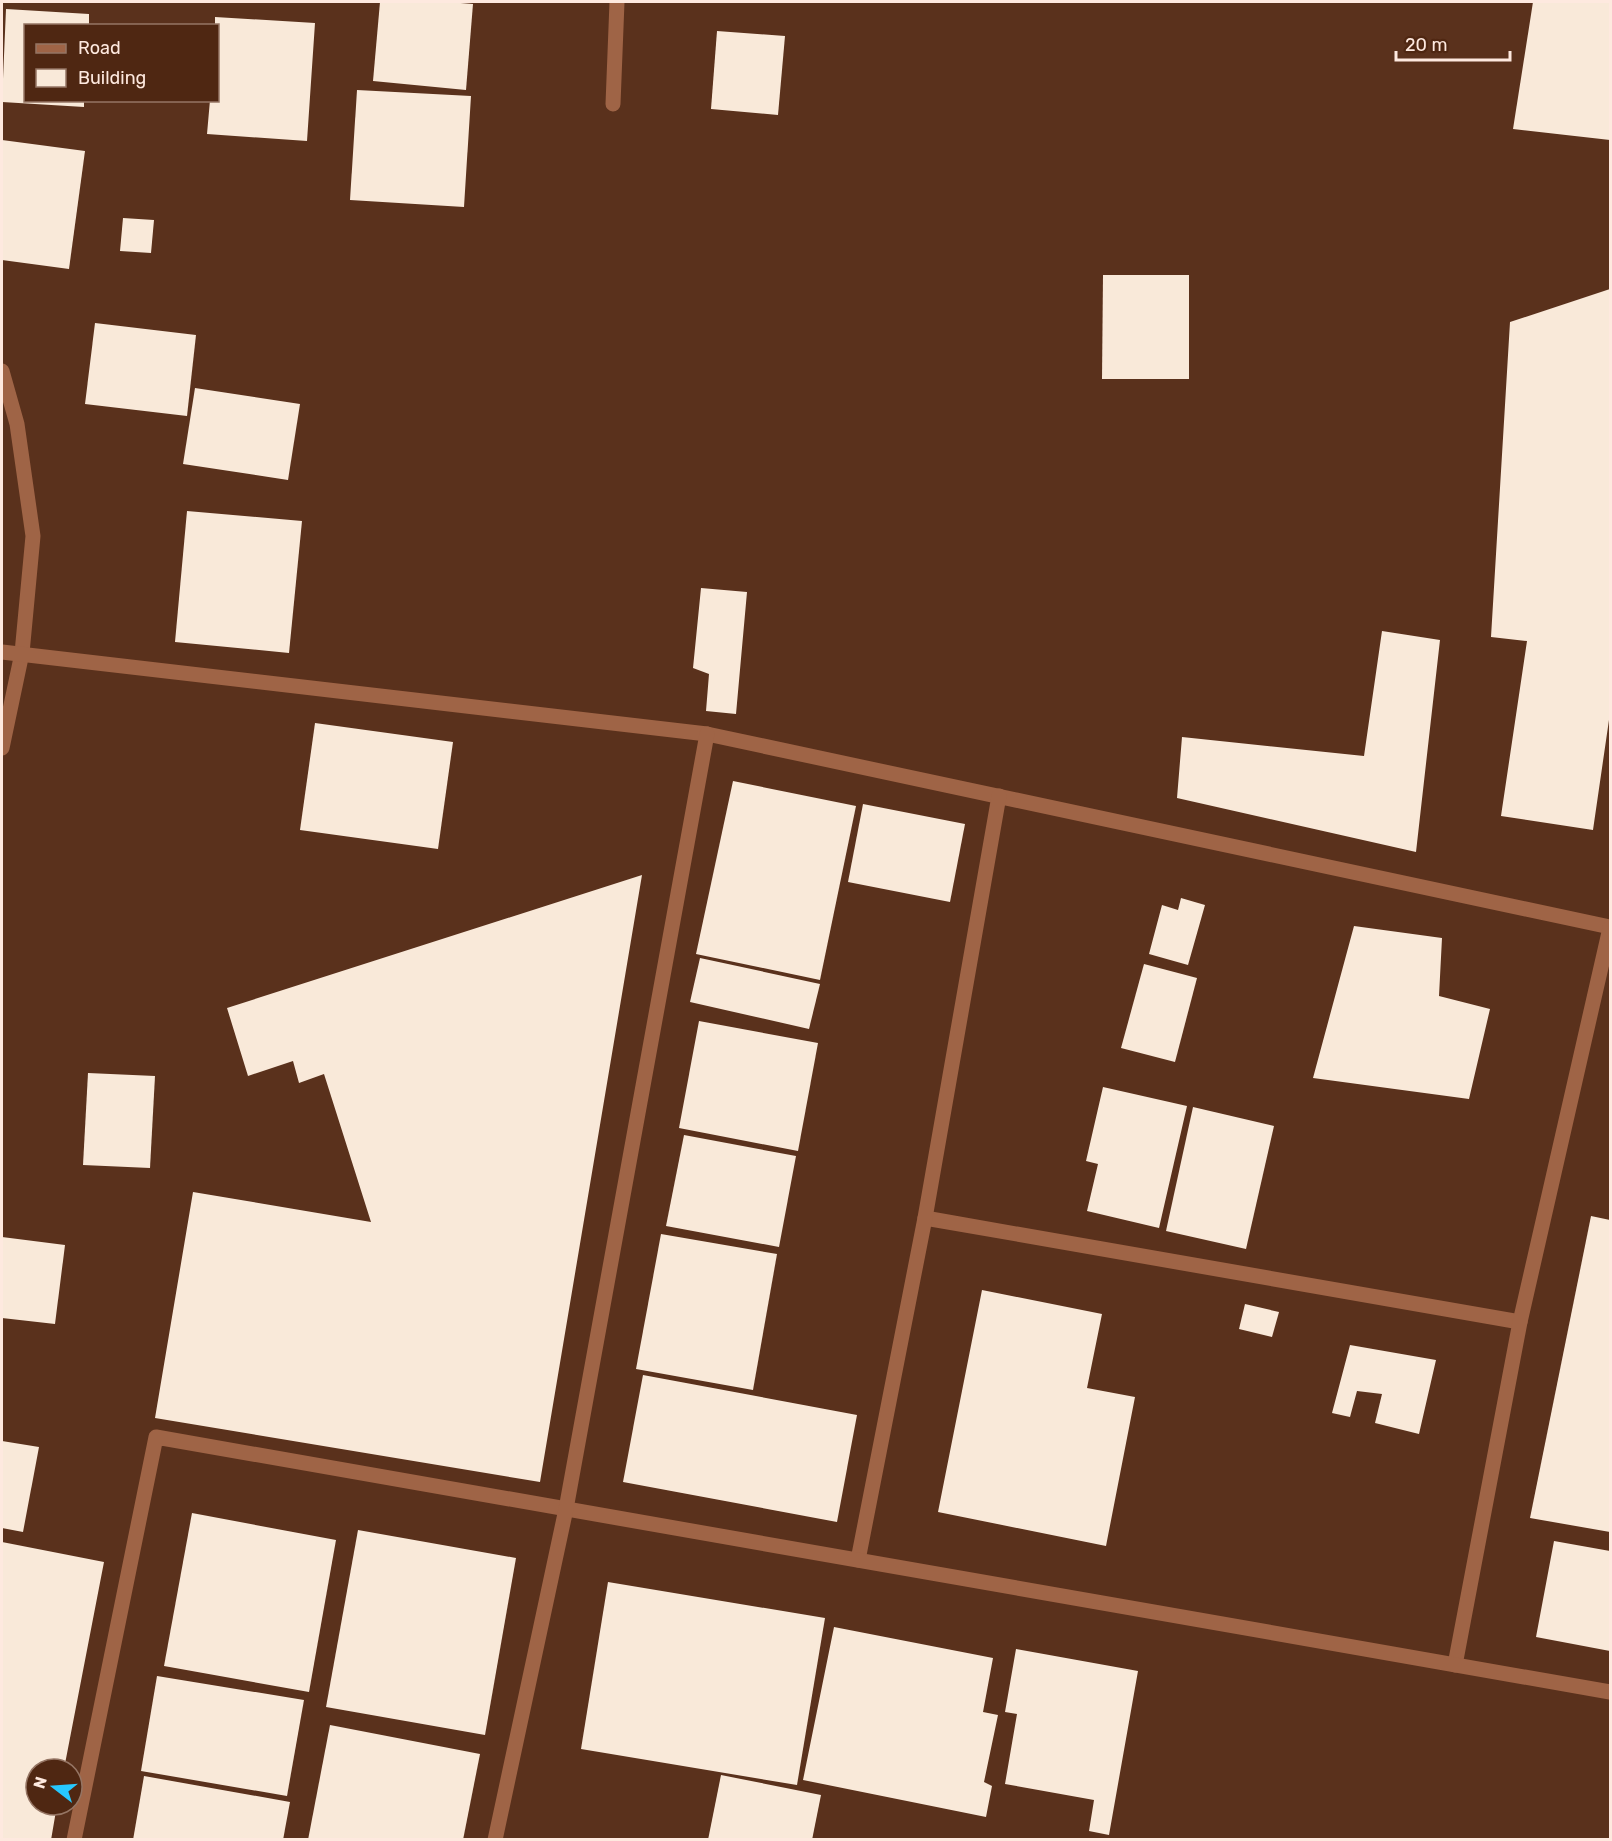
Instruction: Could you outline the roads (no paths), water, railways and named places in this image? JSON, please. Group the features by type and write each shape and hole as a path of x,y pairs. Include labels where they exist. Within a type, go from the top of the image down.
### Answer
{"street":[{"path":"613,104 617,2"},
{"path":"2,370 17,424 33,536 22,653 2,748"},
{"path":"2,652 706,734 1611,928 1520,1322 1455,1665"},
{"path":"495,1839 566,1509 706,734"},
{"path":"858,1560 925,1218 999,796"},
{"path":"925,1218 1520,1322"},
{"path":"74,1839 156,1437 1611,1692"}]}
